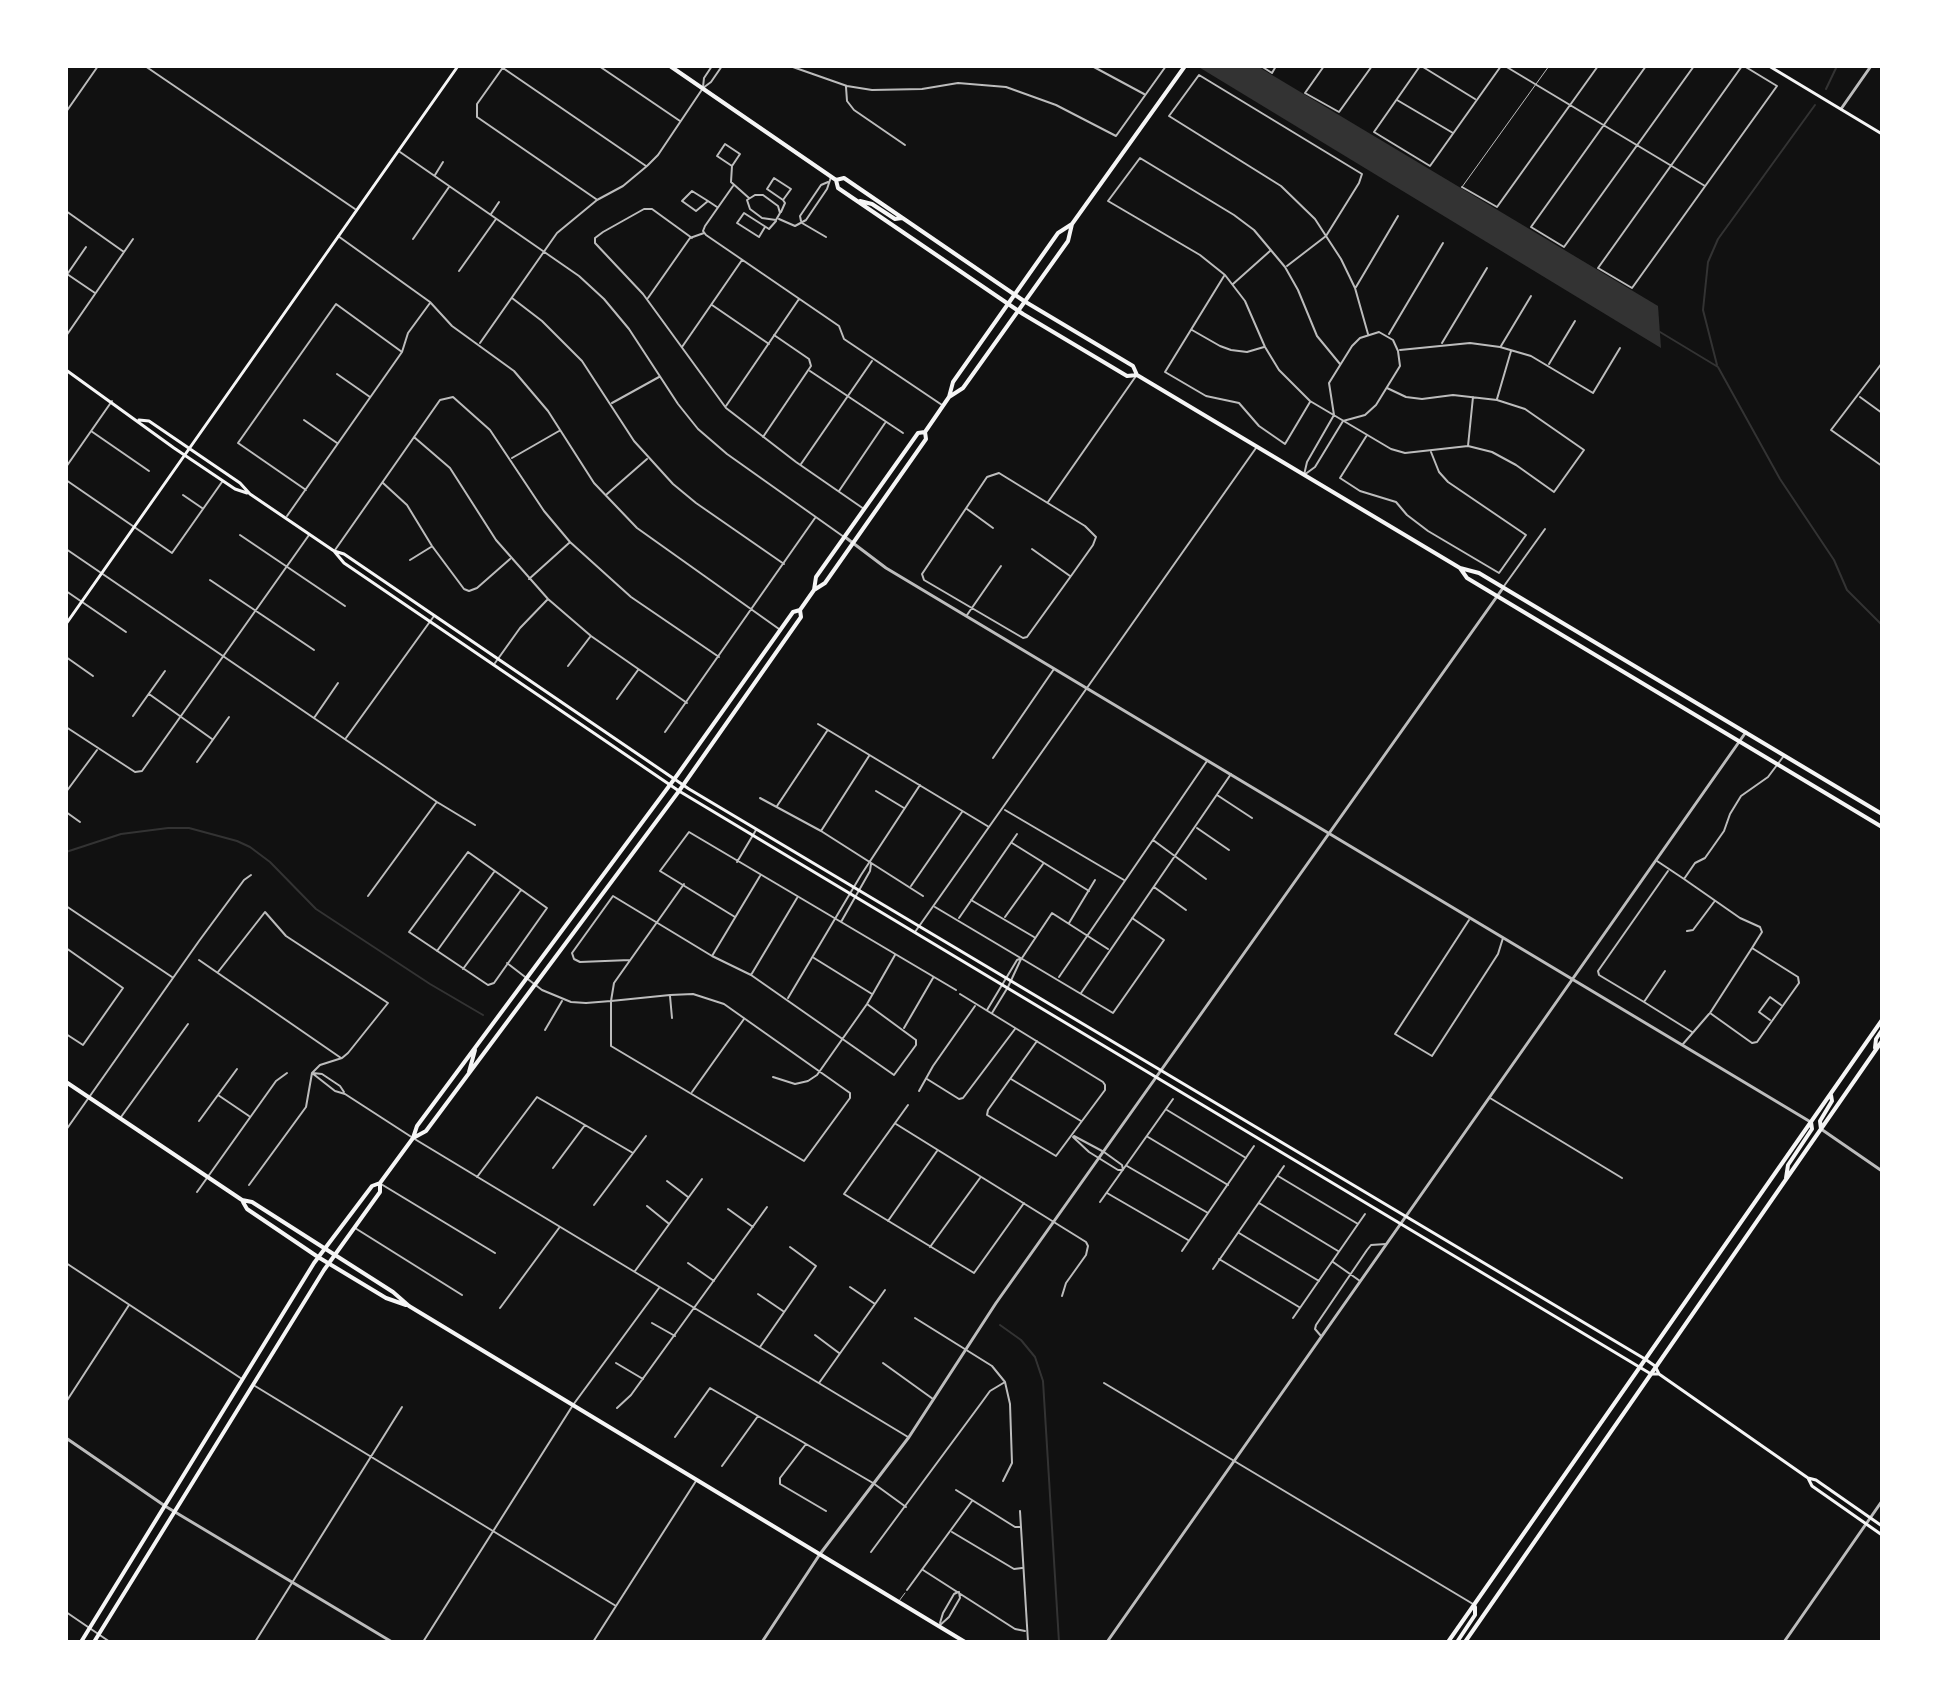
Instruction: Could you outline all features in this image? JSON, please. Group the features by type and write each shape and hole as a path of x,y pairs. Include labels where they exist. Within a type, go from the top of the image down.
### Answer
{"main road":[{"path":"66,624 458,66"},
{"path":"670,66 832,180 838,188 1017,310 1127,376 1137,375"},
{"path":"81,1642 323,1249 372,1186 380,1183 413,1138 417,1126 675,779 793,612 800,610 814,590 825,583 926,439 925,432 949,397 953,382 1058,233 1072,224 1185,66"},
{"path":"1769,66 1882,134"},
{"path":"832,180 844,178 1024,301 1133,366 1137,375 1460,568 1467,578 1882,827"},
{"path":"858,201 872,204 895,219 902,218"},
{"path":"949,397 963,388 1068,241 1072,224"},
{"path":"66,370 223,481 250,494 334,551 344,554 683,785 1645,1359 1655,1366 1659,1374 1882,1526"},
{"path":"139,420 149,421 240,483 250,494"},
{"path":"814,590 816,577 918,433 925,432"},
{"path":"334,551 344,563 679,791 1651,1374 1659,1374"},
{"path":"1460,568 1473,569 1882,814"},
{"path":"372,582 376,576"},
{"path":"413,1138 426,1131 679,791 801,617 800,610"},
{"path":"1582,647 1588,638"},
{"path":"1590,652 1595,642"},
{"path":"751,671 760,676"},
{"path":"530,689 534,683"},
{"path":"1672,701 1677,691"},
{"path":"611,744 615,738"},
{"path":"1839,801 1844,791"},
{"path":"1448,1642 1882,1020"},
{"path":"1875,1051 1876,1039 1882,1030"},
{"path":"1465,1642 1882,1041"},
{"path":"469,1073 469,1064 478,1044"},
{"path":"66,1082 242,1200 252,1202 393,1292 409,1306 965,1642"},
{"path":"1821,1129 1820,1121 1832,1101 1831,1093"},
{"path":"1217,1112 1221,1106"},
{"path":"1785,1180 1788,1165 1812,1129 1810,1122"},
{"path":"1310,1167 1314,1161"},
{"path":"1316,1171 1320,1165"},
{"path":"94,1642 328,1264 380,1192 380,1183"},
{"path":"242,1200 247,1209 328,1264 386,1298 409,1306"},
{"path":"1481,1270 1487,1265"},
{"path":"1487,1265 1488,1274"},
{"path":"1577,1327 1581,1321"},
{"path":"1808,1478 1812,1486 1882,1535"},
{"path":"1457,1642 1475,1615 1474,1604"}],"street":[{"path":"66,112 98,66"},
{"path":"145,66 356,210"},
{"path":"599,66 681,122"},
{"path":"703,88 704,78 712,66"},
{"path":"479,344 557,233 597,200 623,186 647,166 722,66"},
{"path":"790,66 847,86 895,90 958,83 1006,87 1056,105 1116,136 1166,66"},
{"path":"1092,66 1145,95"},
{"path":"1261,66 1272,73 1276,66"},
{"path":"1324,66 1305,93 1339,112 1372,66"},
{"path":"1477,100 1421,66 1374,132 1430,166 1503,66 1705,186"},
{"path":"1462,187 1497,207 1598,66"},
{"path":"1646,66 1531,227 1564,247 1694,66"},
{"path":"1743,66 1777,86 1632,288 1598,268 1743,66"},
{"path":"1841,109 1871,66"},
{"path":"597,200 477,117 477,104 503,67 647,166"},
{"path":"1285,267 1326,236 1362,174 1199,75 1169,116 1281,186 1315,219 1326,236 1355,288 1368,334"},
{"path":"847,86 847,101 854,110 905,145"},
{"path":"1396,99 1453,133"},
{"path":"704,233 705,226 733,186 732,166 740,154 725,144 717,156 732,166"},
{"path":"398,151 579,276 637,339 688,417 712,442 886,568 1810,1122"},
{"path":"1340,364 1317,336 1285,267 1254,230 1140,158 1108,201 1200,255 1225,275 1245,301 1279,370 1310,401 1391,449 1405,453 1468,446 1492,452 1554,492 1584,450 1525,409 1497,400 1453,395 1422,399 1406,397 1387,388"},
{"path":"434,176 443,162"},
{"path":"765,227 759,237 737,223 744,213 769,229 785,203 767,189 774,178 791,189 783,200"},
{"path":"749,198 747,206 762,218 777,219 795,226 806,220 832,180"},
{"path":"826,237 801,222 800,216 821,185 832,180"},
{"path":"413,239 450,186"},
{"path":"733,186 749,198 763,195 778,206 780,213"},
{"path":"708,201 696,211 682,201 692,191 718,207"},
{"path":"491,214 499,202"},
{"path":"692,238 652,209 644,209 595,238 596,248 647,299 725,407 762,438 864,509"},
{"path":"66,211 125,252"},
{"path":"1355,288 1398,216"},
{"path":"459,271 496,218"},
{"path":"647,299 692,238 704,233"},
{"path":"704,233 839,326 844,339 943,406"},
{"path":"338,236 430,302 448,322 523,381 548,411 584,469 605,495 649,538 780,630"},
{"path":"66,336 133,239"},
{"path":"1388,335 1443,243"},
{"path":"86,247 67,275 96,294"},
{"path":"1232,284 1271,250"},
{"path":"682,347 742,259"},
{"path":"1442,344 1487,268"},
{"path":"1225,275 1165,372 1194,390 1239,403 1259,426 1285,444 1310,401"},
{"path":"1500,347 1531,296"},
{"path":"512,298 563,340 582,361 648,458 696,503 784,564"},
{"path":"725,407 799,299"},
{"path":"285,518 402,352 408,333 430,302"},
{"path":"306,490 238,443 336,304 402,352"},
{"path":"712,304 769,344"},
{"path":"1548,365 1575,321"},
{"path":"1191,329 1231,350 1247,352 1265,347"},
{"path":"1379,332 1388,335 1398,351 1400,366 1387,388 1365,415 1341,420 1315,467 1304,475 1307,462 1334,415 1329,383 1340,364 1352,346 1368,334 1379,332"},
{"path":"762,438 811,366 809,359 774,335"},
{"path":"1398,351 1442,344 1470,343 1500,347 1548,365 1593,393 1620,348"},
{"path":"1497,400 1511,350"},
{"path":"800,465 873,359"},
{"path":"1882,363 1831,430 1882,466"},
{"path":"809,370 903,433"},
{"path":"337,374 370,398"},
{"path":"1047,504 1137,375"},
{"path":"610,405 660,377"},
{"path":"1468,446 1473,396"},
{"path":"1858,396 1882,413"},
{"path":"334,551 440,400 453,397 490,430 544,511 570,542 631,597 719,657"},
{"path":"66,467 112,401"},
{"path":"304,420 338,444"},
{"path":"838,492 886,422"},
{"path":"91,431 149,471"},
{"path":"510,459 560,431"},
{"path":"1367,435 1340,478 1360,491 1396,502 1428,531 1499,573 1526,535 1448,482 1439,472 1430,451"},
{"path":"414,437 450,468 478,515 510,559 548,599 591,636 687,703"},
{"path":"915,932 1257,447"},
{"path":"605,495 648,458"},
{"path":"999,473 1047,504 1092,531 1096,537 1027,637 1020,637 924,580 923,570 992,474 999,473"},
{"path":"66,480 172,553 223,481"},
{"path":"382,483 407,505 460,586 469,591 477,588 510,559"},
{"path":"183,495 203,508"},
{"path":"966,508 993,528"},
{"path":"665,732 816,517"},
{"path":"762,1642 820,1554 909,1437 1054,1222 1545,529"},
{"path":"240,535 345,606"},
{"path":"66,727 138,772 309,535"},
{"path":"529,579 570,542"},
{"path":"410,560 432,546"},
{"path":"66,549 475,825"},
{"path":"1032,549 1071,576"},
{"path":"966,616 1001,566"},
{"path":"210,580 314,650"},
{"path":"66,591 126,632"},
{"path":"494,665 520,628 548,599"},
{"path":"345,740 435,616"},
{"path":"568,666 591,636"},
{"path":"66,657 93,676"},
{"path":"993,758 1055,668"},
{"path":"617,699 638,670"},
{"path":"133,716 165,671"},
{"path":"313,718 338,683"},
{"path":"149,694 212,739"},
{"path":"197,762 229,717"},
{"path":"818,724 990,827"},
{"path":"776,807 827,730"},
{"path":"1107,1642 1746,732"},
{"path":"66,792 97,749"},
{"path":"821,831 869,755"},
{"path":"1684,879 1695,863 1705,858 1724,831 1741,796 1768,777 1784,755"},
{"path":"1058,979 1208,760"},
{"path":"1081,993 1231,773"},
{"path":"787,1000 850,893 920,785"},
{"path":"876,791 905,809"},
{"path":"1217,795 1252,818"},
{"path":"760,798 821,831 923,896"},
{"path":"368,896 437,802"},
{"path":"1003,809 1125,881"},
{"path":"910,888 962,811"},
{"path":"66,812 80,822"},
{"path":"1195,826 1229,850"},
{"path":"737,862 756,829"},
{"path":"735,917 660,871 689,832 956,990"},
{"path":"958,921 1017,834"},
{"path":"1152,840 1206,879"},
{"path":"1012,843 1089,891"},
{"path":"468,852 495,871 547,906 547,910 494,983 488,985 409,932 468,852"},
{"path":"1656,860 1698,886 1740,918 1760,927 1762,932 1710,1013 1683,1044"},
{"path":"841,922 870,871 871,863"},
{"path":"1003,919 1043,863"},
{"path":"1669,869 1598,971 1599,975 1692,1032"},
{"path":"436,951 495,871"},
{"path":"66,1130 173,977 244,880 251,875"},
{"path":"712,956 760,875"},
{"path":"1069,924 1095,880"},
{"path":"507,963 526,979 562,1000 586,1003 611,1001 670,995 693,994 712,998 745,1018 850,1093 806,1159 800,1160 611,1046 611,1001 614,983 659,924 684,884"},
{"path":"1153,886 1186,910"},
{"path":"463,970 522,889"},
{"path":"630,960 580,962 574,959 573,951 613,896 712,956 751,975 894,1075 916,1043 915,1038 867,1004"},
{"path":"751,975 798,897"},
{"path":"971,900 1035,938"},
{"path":"1687,931 1693,930 1714,901"},
{"path":"66,906 173,977"},
{"path":"933,906 1113,1013 1164,940 1132,918"},
{"path":"218,972 265,912 286,936 388,1003 342,1058 320,1065 312,1073 306,1107 249,1185"},
{"path":"992,1013 1008,979 1052,913 1109,950"},
{"path":"1471,917 1395,1034 1413,1045 1432,1056 1498,954 1504,937"},
{"path":"66,948 123,988 83,1045 66,1034"},
{"path":"1710,1013 1752,1043 1757,1042 1799,983 1798,977 1752,948"},
{"path":"773,1077 789,1084 802,1083 819,1072 867,1004 896,954"},
{"path":"813,958 872,994"},
{"path":"199,960 342,1058"},
{"path":"1644,1002 1665,971"},
{"path":"903,1029 934,977"},
{"path":"987,1010 1006,986"},
{"path":"960,994 1037,1041 1105,1085 1105,1090 1056,1156 987,1115 1037,1041"},
{"path":"670,995 672,1018"},
{"path":"1771,1021 1759,1012 1770,997 1782,1006"},
{"path":"545,1030 562,1000"},
{"path":"919,1091 977,1004"},
{"path":"691,1093 745,1018"},
{"path":"120,1118 188,1024"},
{"path":"927,1079 959,1099 963,1098 1016,1028"},
{"path":"199,1121 237,1069"},
{"path":"197,1192 276,1081 287,1073"},
{"path":"312,1073 335,1091 345,1094 909,1437"},
{"path":"312,1073 322,1074 340,1086 345,1094"},
{"path":"1010,1078 1082,1122"},
{"path":"218,1095 250,1117"},
{"path":"477,1177 537,1097 633,1153"},
{"path":"1489,1097 1622,1178"},
{"path":"1100,1202 1173,1099"},
{"path":"908,1105 844,1194 974,1273 1024,1203"},
{"path":"1166,1109 1246,1158"},
{"path":"895,1124 1088,1246 1086,1255 1066,1283 1062,1296"},
{"path":"553,1168 585,1125"},
{"path":"1821,1129 1882,1171"},
{"path":"594,1205 646,1136"},
{"path":"1072,1136 1080,1137 1104,1152 1122,1165 1123,1170"},
{"path":"1072,1136 1077,1143 1118,1170 1123,1170"},
{"path":"1147,1136 1228,1185"},
{"path":"1182,1251 1254,1146"},
{"path":"887,1221 938,1150"},
{"path":"1126,1165 1208,1213"},
{"path":"1213,1269 1284,1166"},
{"path":"1277,1176 1358,1224"},
{"path":"930,1247 981,1177"},
{"path":"635,1272 702,1179"},
{"path":"667,1181 689,1197"},
{"path":"380,1183 495,1253"},
{"path":"1107,1193 1189,1241"},
{"path":"1259,1203 1339,1252"},
{"path":"647,1206 670,1224"},
{"path":"617,1408 626,1402 767,1207"},
{"path":"728,1209 753,1227"},
{"path":"1293,1318 1365,1214"},
{"path":"354,1227 462,1295"},
{"path":"500,1308 560,1227"},
{"path":"1238,1232 1319,1281"},
{"path":"1321,1337 1315,1329 1316,1325 1350,1274 1371,1245 1387,1244"},
{"path":"759,1347 816,1266 790,1247"},
{"path":"1219,1259 1300,1308"},
{"path":"1333,1261 1360,1281"},
{"path":"66,1263 243,1380"},
{"path":"688,1263 714,1281"},
{"path":"1358,1263 1368,1270"},
{"path":"423,1642 573,1405 660,1287"},
{"path":"850,1287 875,1304"},
{"path":"819,1383 885,1290"},
{"path":"758,1294 784,1312"},
{"path":"66,1402 130,1304"},
{"path":"915,1318 992,1366 1005,1382 1010,1404 1012,1463 1003,1481"},
{"path":"652,1323 675,1336"},
{"path":"815,1335 840,1353"},
{"path":"616,1363 643,1379"},
{"path":"883,1363 934,1400"},
{"path":"871,1552 990,1391 1005,1382"},
{"path":"1104,1383 1474,1604"},
{"path":"253,1385 616,1606"},
{"path":"675,1437 710,1388 873,1483 906,1507"},
{"path":"255,1642 402,1407"},
{"path":"722,1466 759,1415"},
{"path":"66,1438 174,1512 392,1642"},
{"path":"807,1443 780,1478 780,1484 826,1511"},
{"path":"593,1642 697,1480"},
{"path":"956,1490 1020,1528"},
{"path":"907,1590 972,1501"},
{"path":"1784,1642 1882,1501"},
{"path":"1020,1511 1028,1642"},
{"path":"951,1531 1014,1569 1022,1568"},
{"path":"923,1570 1015,1629 1027,1631"},
{"path":"939,1626 947,1605 959,1591"},
{"path":"939,1626 949,1617 960,1598 959,1591"},
{"path":"66,1612 110,1642"}],"lane":[{"path":"1462,187 1549,66"},
{"path":"899,1602 907,1590"}],"shaded area":[{"path":"1197,66 1257,66 1658,306 1661,348"}],"waterway":[{"path":"1826,89 1837,66"},
{"path":"1717,365 1703,310 1708,262 1718,239 1815,105"},
{"path":"1660,332 1718,367 1780,479 1834,560 1847,590 1882,625"},
{"path":"66,852 121,834 168,828 189,828 237,841 270,862 316,909 483,1015"},
{"path":"1000,1325 1021,1340 1035,1357 1043,1381 1059,1642"}]}
